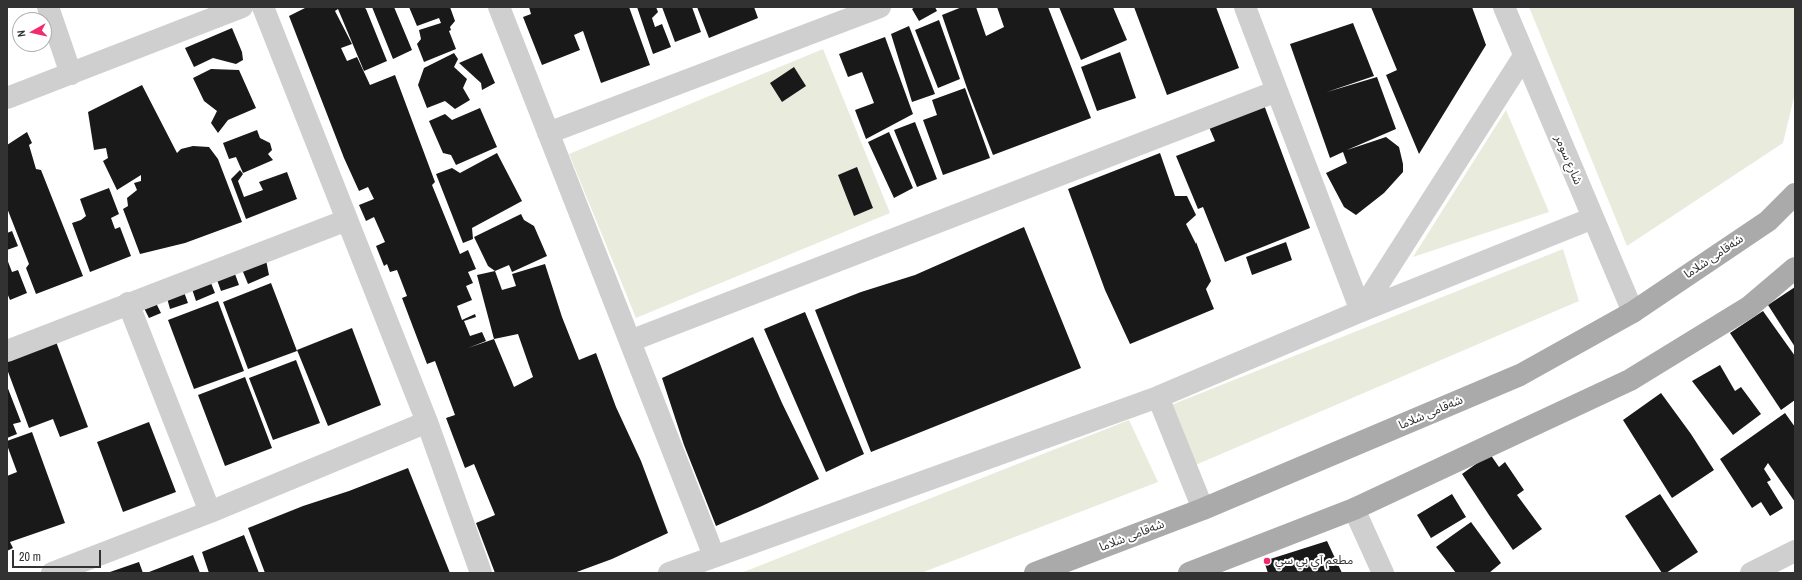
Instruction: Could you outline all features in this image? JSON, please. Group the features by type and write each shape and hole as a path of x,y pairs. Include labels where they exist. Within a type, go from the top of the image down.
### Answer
{"main road":[{"name":"شەقامی شلاما","path":"1035,573 1203,509 1520,375 1632,312 1768,221 1795,194"},
{"path":"1189,573 1354,509 1630,380 1749,307 1795,268"}],"street":[{"path":"48,7 71,74"},
{"path":"7,98 242,7"},
{"path":"263,7 426,422 481,573"},
{"path":"499,7 714,556"},
{"path":"548,133 880,7"},
{"path":"1245,7 1361,312"},
{"name":"شارع سومر","path":"1504,7 1632,312"},
{"path":"1361,312 1524,56"},
{"path":"630,341 1277,91"},
{"path":"669,573 1158,397 1361,312 1593,218"},
{"path":"7,351 128,303 347,220"},
{"path":"128,303 210,512"},
{"path":"1158,397 1203,509"},
{"path":"52,573 210,512 426,422"},
{"path":"1354,509 1383,573"},
{"path":"1750,573 1795,551"}],"shaded area":[{"path":"1529,7 1795,7 1795,93 1783,143 1627,246"},
{"path":"823,49 890,213 636,318 569,154"},
{"path":"1506,110 1549,212 1413,257"},
{"path":"1563,249 1579,301 1193,466 1171,405"},
{"path":"1129,420 1158,482 921,573 741,573"}],"building":[{"path":"307,7 364,7 366,9 387,61 364,71 338,9 335,11 352,44 341,48 347,61 357,57 370,85 395,75 435,182 432,185 460,254 468,250 476,269 468,272 473,283 466,286 472,300 457,306 462,320 475,314 476,317 464,321 470,336 482,332 486,341 468,348 494,339 477,275 495,271 502,290 516,286 512,274 545,264 562,317 579,360 596,353 616,407 641,461 668,533 612,559 574,573 495,573 476,523 495,515 474,464 465,468 446,418 455,415 435,361 427,364 402,298 407,296 397,270 390,272 387,264 384,266 376,246 385,242 374,217 366,221 359,205 374,199 368,187 359,191 344,158 289,16","holes":["518,334 533,377 514,387 494,339"]},
{"path":"372,7 394,7 412,50 393,59"},
{"path":"409,7 450,7 455,21 450,27 451,30 449,31 456,49 424,62 417,44 421,39 419,30 441,23 439,18 417,26"},
{"path":"529,7 629,7 650,65 601,83 583,31 574,35 580,50 542,65 523,17 531,14"},
{"path":"637,7 656,7 658,12 652,18 655,27 662,24 671,47 653,54"},
{"path":"662,7 692,7 701,32 675,42"},
{"path":"697,7 754,7 758,18 709,38"},
{"path":"915,7 935,7 937,11 919,21 912,9"},
{"path":"962,7 976,7 986,36 1004,27 997,7 1048,7 1091,118 993,155 967,88 942,15"},
{"path":"1059,7 1113,7 1127,40 1081,60"},
{"path":"1134,7 1216,7 1239,68 1167,95"},
{"path":"1371,7 1472,7 1486,45 1419,154 1386,75 1397,70"},
{"path":"939,20 960,79 938,88 915,30"},
{"path":"1353,23 1374,76 1327,92 1377,77 1396,129 1347,150 1386,137 1399,147 1403,164 1403,172 1384,193 1356,215 1344,207 1326,173 1347,163 1343,152 1330,158 1290,44"},
{"path":"909,26 935,94 912,102 891,34"},
{"path":"232,28 242,52 243,60 236,64 213,58 194,67 185,48"},
{"path":"885,37 913,114 866,139 855,110 874,103 862,72 848,77 839,54"},
{"path":"1120,52 1136,98 1097,111 1081,67"},
{"path":"454,53 458,59 454,67 467,79 463,88 470,100 455,109 445,101 427,108 418,85 424,68"},
{"path":"482,53 495,83 482,90 481,83 459,63"},
{"path":"794,67 806,86 782,102 770,83"},
{"path":"211,69 239,70 256,108 228,120 218,133 211,123 217,111 204,101 193,78"},
{"path":"142,85 177,153 181,149 193,146 209,147 218,159 242,222 185,243 140,254 123,209 128,206 127,198 137,190 134,183 141,181 141,175 117,190 103,161 108,158 106,148 94,150 88,112"},
{"path":"965,88 990,158 943,175 923,120 937,115 932,100"},
{"path":"1264,105 1310,228 1225,262 1203,207 1198,209 1176,156 1215,141 1209,127"},
{"path":"480,108 497,147 456,165 451,155 443,153 429,121 445,114 452,120"},
{"path":"915,122 937,179 917,187 894,130"},
{"path":"257,130 260,138 270,143 272,150 268,154 273,160 243,173 236,157 229,159 223,143"},
{"path":"27,132 32,143 29,145 36,169 41,170 83,276 36,294 26,268 29,264 7,208 7,145"},
{"path":"889,132 913,188 894,198 868,142"},
{"path":"497,153 522,201 472,228 473,239 463,243 436,174 452,168 460,173"},
{"path":"1160,153 1175,196 1187,196 1196,215 1186,224 1196,244 1196,242 1211,281 1206,289 1214,309 1130,344 1105,290 1068,189"},
{"path":"857,167 873,208 854,216 838,175"},
{"path":"240,170 243,174 238,181 244,197 263,190 259,182 287,172 297,199 246,219 231,179"},
{"path":"109,188 119,214 111,218 115,229 120,227 131,256 90,272 72,223 81,220 86,216 80,199"},
{"path":"521,214 524,220 534,226 547,256 512,272 509,265 495,271 488,266 474,237"},
{"path":"1024,227 1081,368 871,452 815,310 861,292 915,275"},
{"path":"12,231 18,246 7,250 7,233"},
{"path":"1286,242 1292,260 1252,275 1246,257"},
{"path":"7,259 12,272 18,270 27,293 10,300 7,293"},
{"path":"266,260 269,275 248,284 241,267"},
{"path":"235,274 239,285 221,291 217,280"},
{"path":"211,283 215,293 196,301 192,289"},
{"path":"271,283 297,351 248,369 223,302"},
{"path":"1795,287 1795,347 1768,305"},
{"path":"184,292 188,303 170,309 167,298"},
{"path":"218,301 244,371 194,389 168,320"},
{"path":"156,303 161,313 149,318 144,308"},
{"path":"1763,311 1795,356 1795,400 1781,410 1730,333"},
{"path":"805,312 864,454 826,472 764,329"},
{"path":"352,328 381,405 328,426 297,350"},
{"path":"753,337 782,403 819,479 716,526 684,445 662,378"},
{"path":"55,339 88,427 60,437 53,419 29,428 7,369 7,357"},
{"path":"296,360 320,423 273,440 249,378"},
{"path":"1720,365 1735,391 1741,387 1761,414 1733,435 1692,381"},
{"path":"245,377 272,448 225,466 198,395"},
{"path":"7,386 21,422 13,424 17,434 7,438"},
{"path":"1661,393 1691,434 1714,470 1672,498 1623,420"},
{"path":"1785,413 1795,427 1795,502 1768,463 1764,469 1771,480 1767,482 1783,508 1770,516 1761,502 1752,508 1720,459"},
{"path":"149,422 176,492 123,512 97,442"},
{"path":"32,432 65,523 10,542 13,548 7,551 7,476 17,472 7,445 7,441"},
{"path":"1490,454 1499,467 1505,462 1524,490 1517,495 1542,529 1513,550 1462,474"},
{"path":"408,468 450,573 265,573 248,528 303,506 349,491"},
{"path":"1452,494 1466,517 1431,538 1417,515"},
{"path":"1660,494 1698,552 1666,573 1662,573 1625,516"},
{"path":"1471,522 1501,563 1489,573 1456,573 1436,547"},
{"path":"244,535 259,573 209,573 202,552"},
{"path":"1327,541 1342,573 1268,573 1264,561"},
{"path":"193,555 200,573 149,572"},
{"path":"139,562 143,573 107,573"}],"place":[{"name":"مطعم آي بي سي","path":"1267,561"}]}
